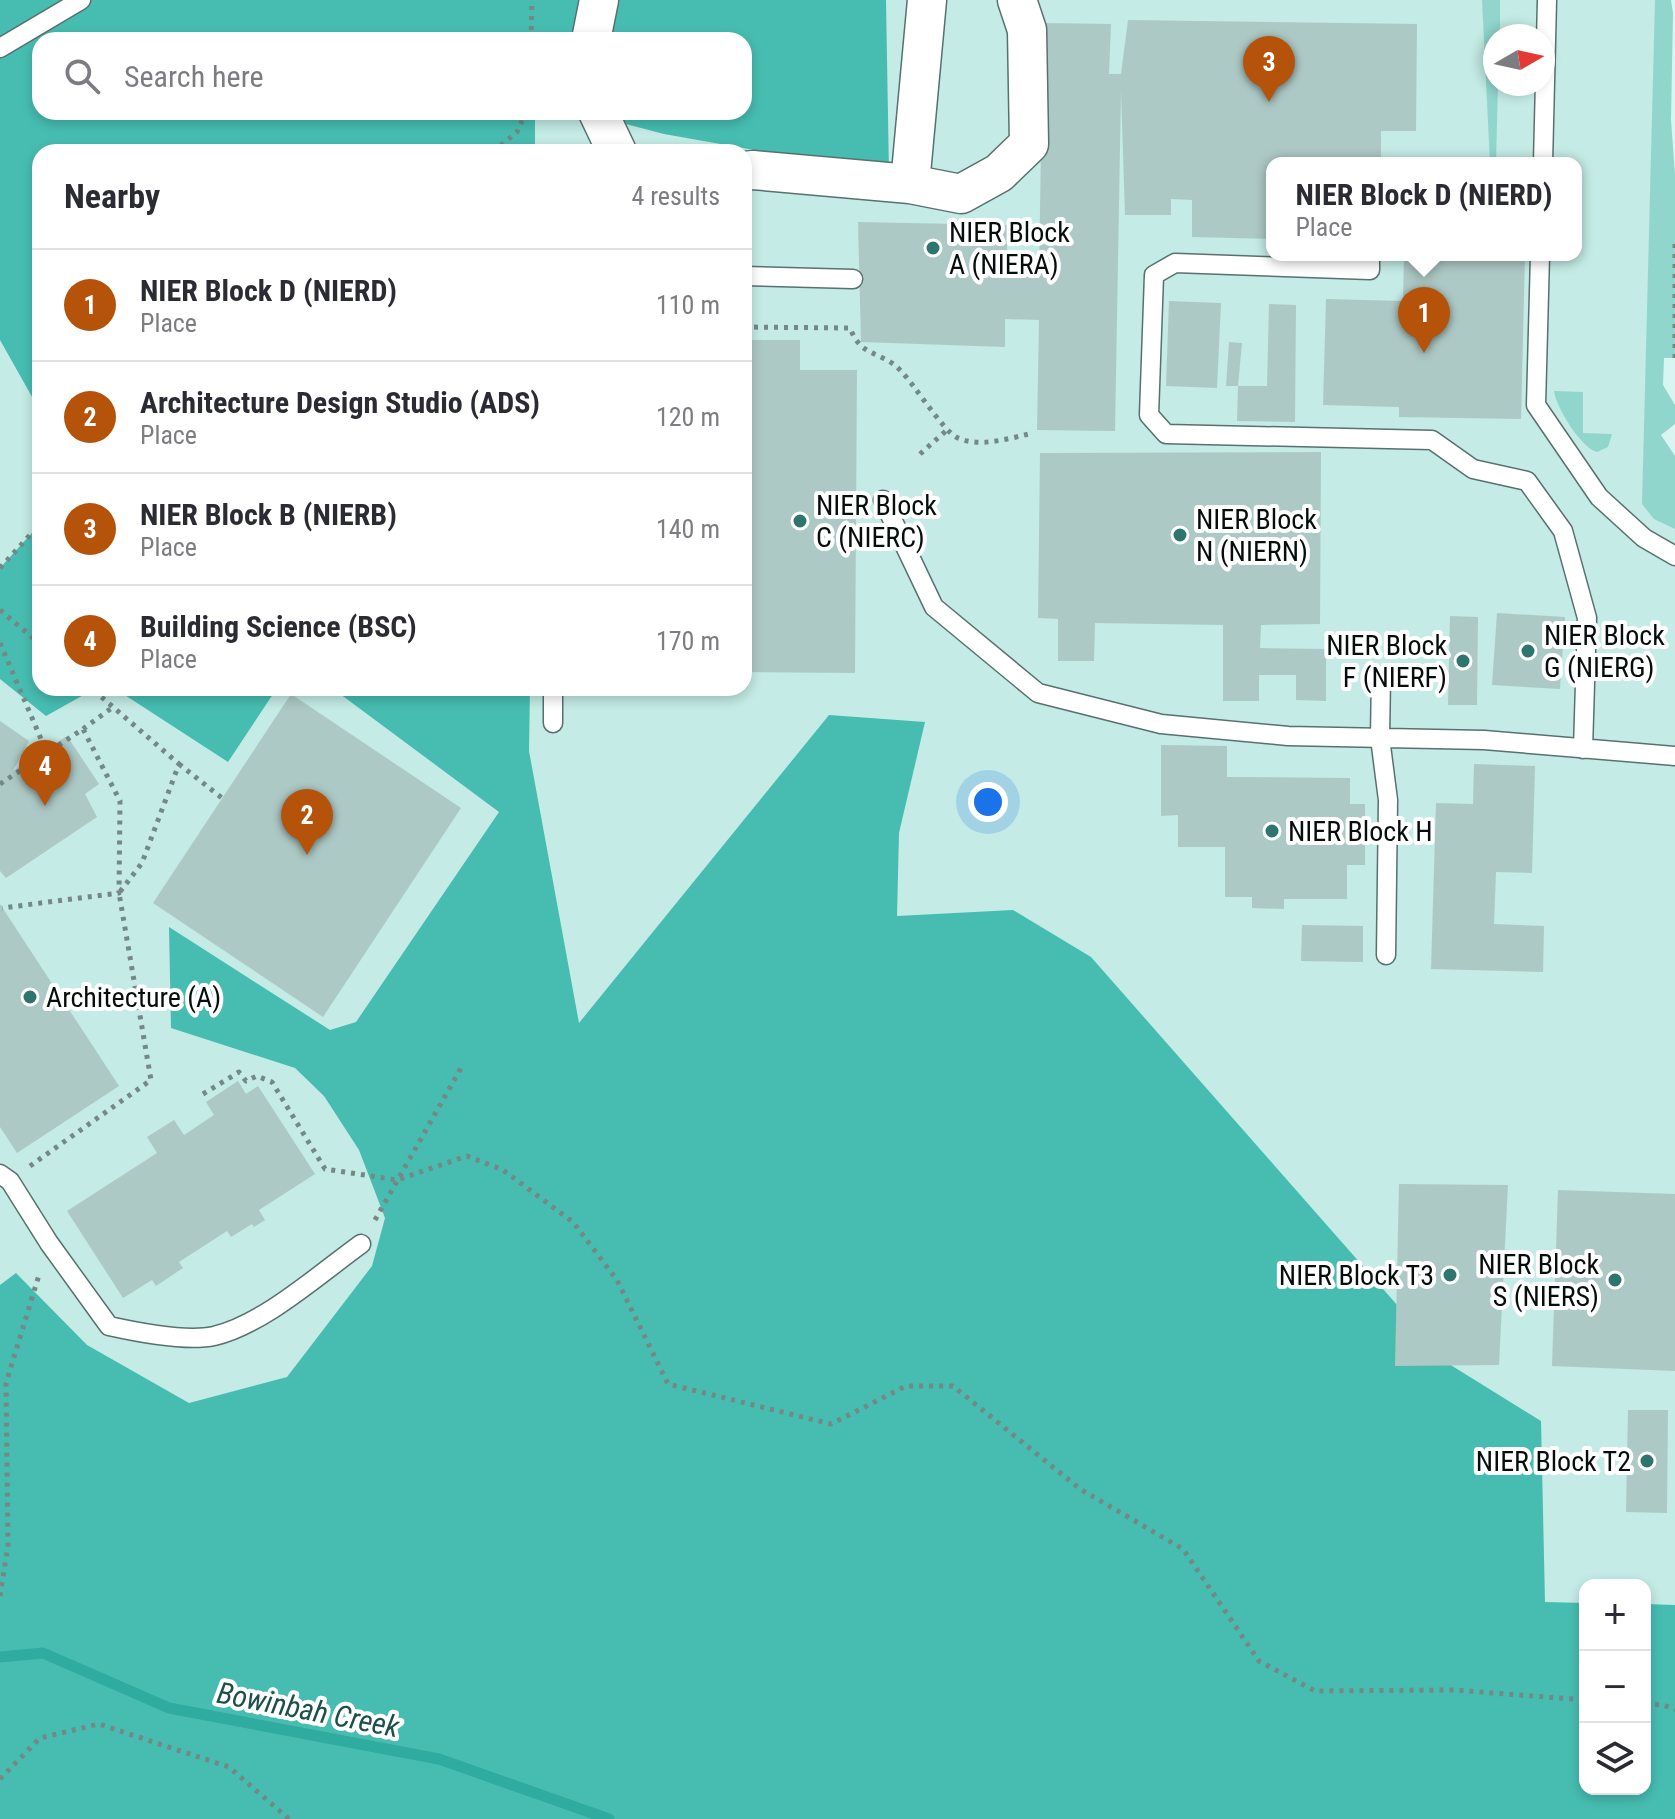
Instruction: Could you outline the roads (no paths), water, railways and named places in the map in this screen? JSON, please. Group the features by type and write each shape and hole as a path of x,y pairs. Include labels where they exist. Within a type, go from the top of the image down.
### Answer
{"street":[{"path":"593,32 599,0"},
{"path":"910,184 927,0"},
{"path":"752,170 910,184 961,194 999,173 1029,144 1027,30 1017,0"},
{"path":"602,120 613,144"}],"lane":[{"path":"0,48 81,0"},
{"path":"1543,157 1547,0"},
{"path":"1370,261 1370,270 1175,263 1154,275 1149,415 1166,434 1432,440 1473,469 1527,481 1563,531 1587,618 1583,749"},
{"path":"1540,261 1536,405 1599,497 1644,538 1675,556"},
{"path":"752,276 853,279"},
{"path":"883,500 934,607 1038,693 1161,724 1288,736 1484,740 1675,756"},
{"path":"1381,676 1380,738 1388,800 1386,955"},
{"path":"553,696 553,723"},
{"path":"5,1177 109,1326 144,1334 210,1337 248,1324 361,1244"}],"waterway":[{"name":"Bowinbah Creek","path":"0,1657 43,1653 169,1708 439,1759 609,1819"}],"place":[{"name":"NIER Block B (NIERB)","path":"1269,102"},
{"name":"NIER Block A (NIERA)","path":"933,248"},
{"name":"NIER Block D (NIERD)","path":"1424,353"},
{"name":"NIER Block C (NIERC)","path":"800,521"},
{"name":"NIER Block N (NIERN)","path":"1180,535"},
{"name":"NIER Block G (NIERG)","path":"1528,651"},
{"name":"NIER Block F (NIERF)","path":"1463,661"},
{"name":"Building Science (BSC)","path":"45,806"},
{"name":"NIER Block H","path":"1272,831"},
{"name":"Architecture Design Studio (ADS)","path":"307,855"},
{"name":"Architecture (A)","path":"30,997"},
{"name":"NIER Block T3","path":"1450,1275"},
{"name":"NIER Block S (NIERS)","path":"1615,1280"},
{"name":"NIER Block T2","path":"1647,1461"}]}
